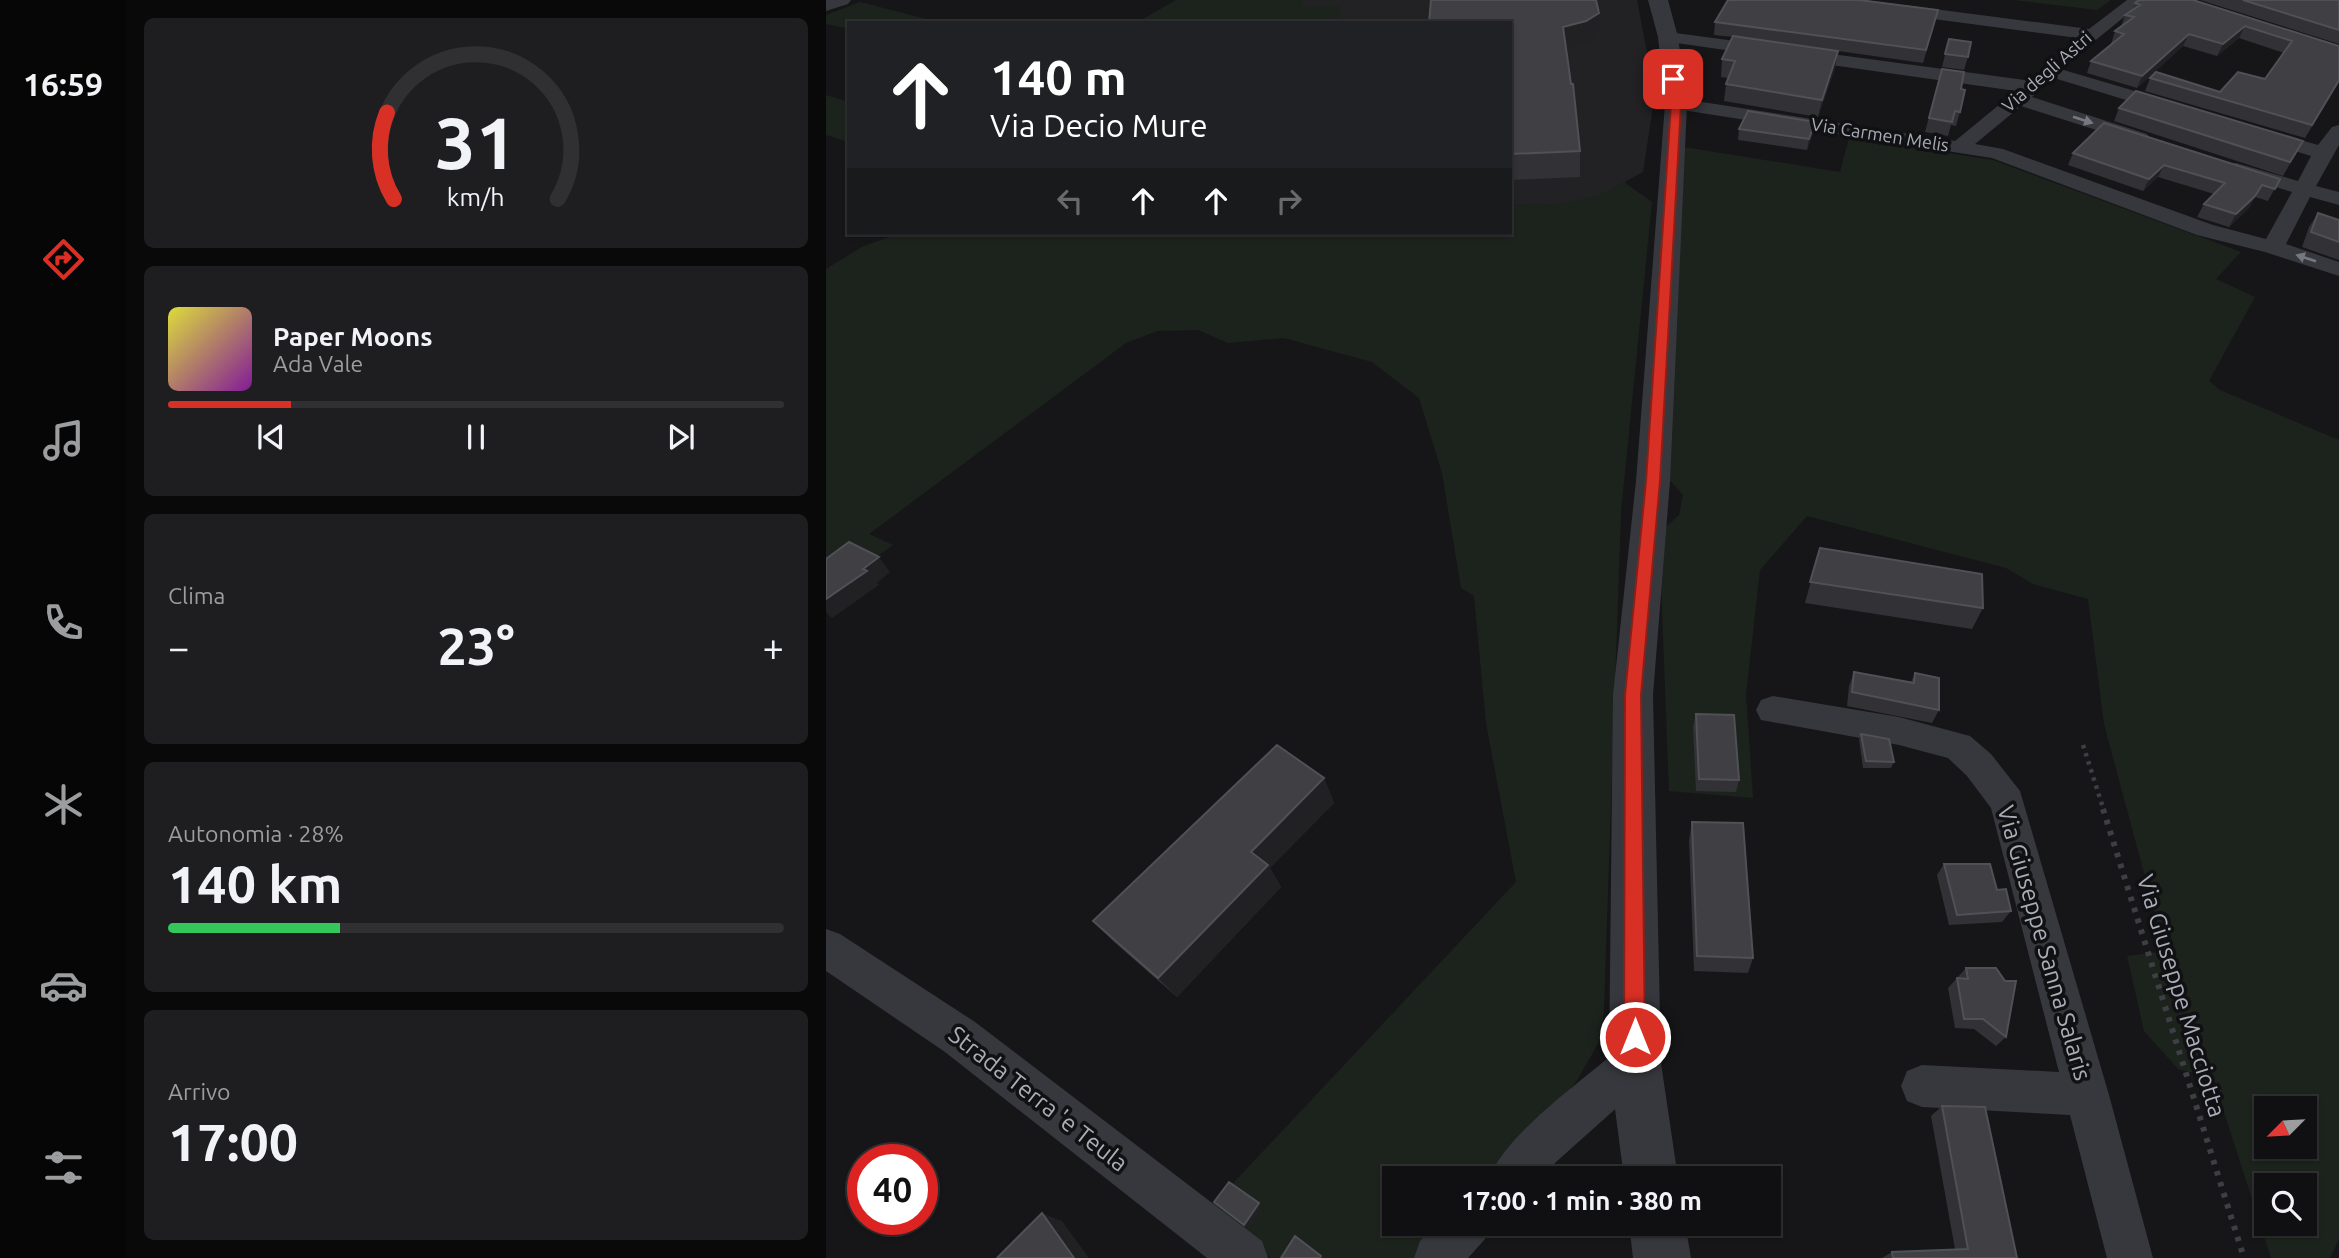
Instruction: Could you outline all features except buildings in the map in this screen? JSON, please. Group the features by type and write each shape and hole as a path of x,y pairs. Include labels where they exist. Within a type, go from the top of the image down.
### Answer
{"street":[{"path":"826,5 841,0"},
{"path":"1649,1166 1635,1063 1633,695 1653,481 1676,104 1668,37 1658,0"},
{"path":"1826,0 2089,34"},
{"name":"Via degli Astri","path":"1959,147 2025,93 2089,34 2137,0"},
{"path":"1668,37 2025,93 2161,145"},
{"path":"2050,71 2193,114"},
{"name":"Via Carmen Melis","path":"1676,104 1996,153 2214,233 2273,247 2339,269"},
{"path":"2245,130 2333,143 2302,191 2273,247"},
{"path":"2214,162 2302,191 2339,199"},
{"name":"Via Giuseppe Sanna Salaris","path":"1773,710 1929,737 1958,746 1979,765 2007,802 2130,1258"},
{"name":"Strada Terra 'e Teula","path":"826,948 960,1037 1244,1258"},
{"path":"1522,1166 1540,1146 1635,1063"},
{"path":"1922,1086 2088,1095"},
{"path":"1437,1258 1457,1236"},
{"path":"1659,1236 1662,1258"}],"path":[{"name":"Via Giuseppe Macciotta","path":"2082,745 2244,1258"}],"shaded area":[{"path":"1176,0 1303,0 1301,6 1341,6 1337,21 1139,21"},
{"path":"1303,0 1637,0 1655,94 1643,172 1601,195 1554,206 1512,204 1512,21 1295,21"},
{"path":"2014,0 2111,0 2097,10"},
{"path":"860,2 934,21 847,21 847,29 826,24 826,15"},
{"path":"826,95 847,101 847,141 826,135"},
{"path":"1849,138 1993,160 2241,252 2216,279 2255,297 2209,381 2220,390 2339,440 2339,1239 2330,1258 2271,1258 2264,1236 2317,1236 2317,1173 2254,1173 2254,1205 2213,1078 2178,1069 2144,1031 2127,956 2165,951 2104,724 2088,599 2033,584 2006,568 1807,516 1760,570 1746,694 1753,798 1669,791 1659,533 1679,515 1683,495 1668,478 1684,147 1840,172"},
{"path":"1624,182 1652,202 1621,512 1603,1035 1576,1082 1502,1166 1382,1166 1382,1236 1438,1236 1418,1258 1271,1258 1207,1211 1516,882 1486,723 1474,596 1461,588 1442,473 1419,398 1372,362 1284,338 1228,343 1198,330 1157,331 1126,343 869,534 893,545 826,593 826,269 862,247 894,235 1512,235 1512,204 1569,202 1596,195"}],"route":[{"path":"1635,1037 1633,695 1652,500 1676,104 1673,79"}]}
